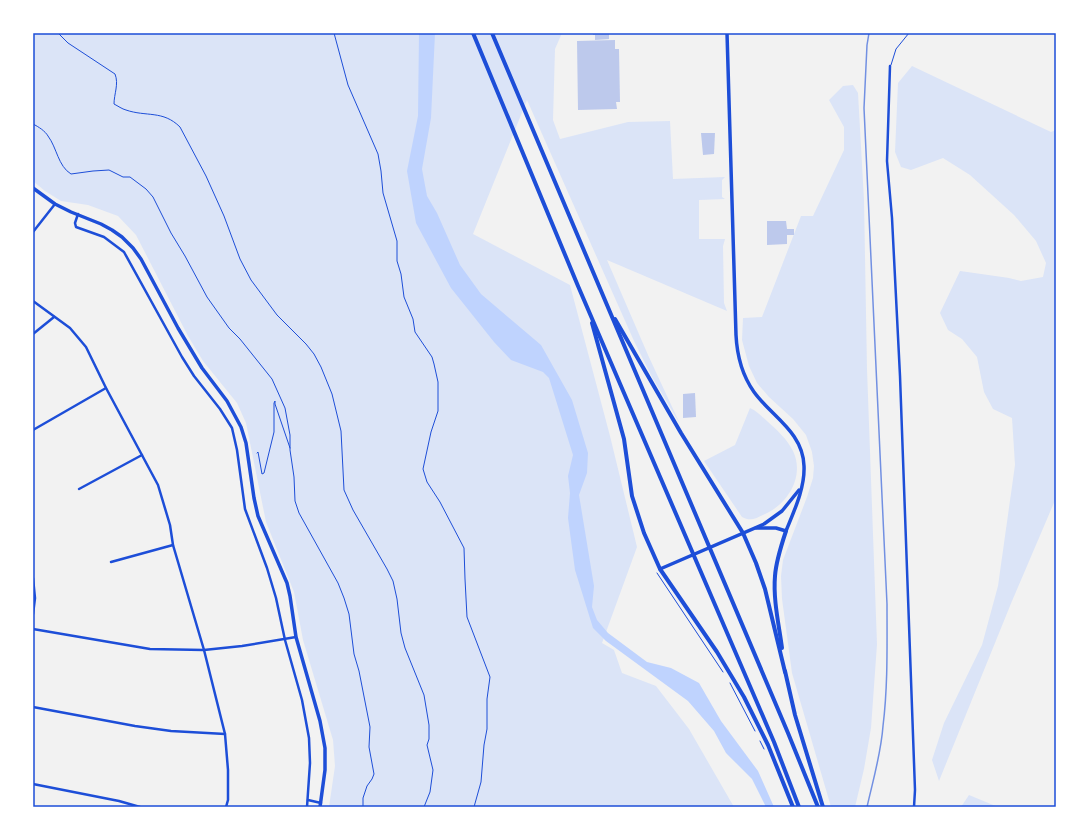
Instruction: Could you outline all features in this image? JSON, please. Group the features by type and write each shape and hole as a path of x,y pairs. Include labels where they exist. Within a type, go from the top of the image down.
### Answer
{"highway":[{"path":"473,33 588,307 771,735 799,807"},
{"path":"492,33 818,807"},
{"path":"606,303 681,433 743,533 756,563 765,589 794,709 822,807"},
{"path":"588,307 624,439 632,496 644,533 660,569 717,652 744,697 768,745 793,807"},
{"path":"785,672 774,583 777,559 786,531"}],"main road":[{"path":"727,33 736,335 738,356 744,374 753,391 792,433 800,445 804,459 801,488 786,531 776,528 756,528"},
{"path":"33,188 55,204 101,224 122,237 133,248 141,259 178,328 202,368 227,401 241,427 246,443 258,516 287,583 296,637 320,721 324,748 325,770 321,805"},
{"path":"660,569 756,528 770,520 782,511 801,488"}],"street":[{"path":"890,66 887,161 894,257 904,476 915,790 914,807"},
{"path":"33,232 55,204"},
{"path":"78,214 75,223 76,227 104,236 124,252 182,357 232,428 237,450 245,509 267,568 276,598 285,640 302,700 309,738 310,763 307,807"},
{"path":"33,301 70,328 86,348 158,485 204,650 225,734 228,770 228,800 226,807"},
{"path":"33,334 54,317"},
{"path":"33,430 106,388"},
{"path":"79,489 142,455"},
{"path":"111,562 174,545"},
{"path":"33,578 35,598 33,614"},
{"path":"33,629 150,649 204,650 285,640 296,637"},
{"path":"33,707 135,726 171,731 225,734"},
{"path":"33,784 96,796 140,807"},
{"path":"308,800 321,805"}],"lane":[{"path":"890,66 896,49 909,33"}],"path":[{"path":"58,33 68,43 116,74 117,78 114,104 127,110 167,117 180,127 206,176 224,216 240,259 251,280 277,315 306,344 318,360 332,394 338,418 342,442 344,490 352,510 393,581 397,599 401,633 405,648 424,695 429,725 429,739 427,745 433,770 430,792 424,807"},
{"path":"334,33 348,85 378,154 383,193 397,241 397,261 401,274 404,297 413,319 415,332 432,357 438,382 438,411 431,432 423,469 428,482 444,508 464,548 464,579 467,617 490,677 487,699 487,729 484,744 481,782 474,807"},
{"path":"33,124 44,131 49,137 66,171 71,174 109,170 123,177 130,177 146,189 153,197 171,233 207,297 229,328 240,339 272,379 285,408 290,435 290,450 294,477 294,501 299,513 338,582 349,614 354,654 359,671 370,727 369,747 374,774 367,786 363,798 363,807"},
{"path":"258,453 262,474 264,473 274,432 275,402 290,450"},
{"path":"657,574 726,677"},
{"path":"729,682 765,750"}],"shaded area":[{"path":"33,33 562,33 555,49 553,120 560,139 628,122 670,121 673,179 725,177 722,180 722,197 725,199 699,200 699,239 725,239 723,246 724,303 727,311 607,260 680,424 652,377 634,341 527,100 473,234 570,285 610,436 637,547 602,643 614,650 622,673 656,686 689,729 734,807 329,807 335,766 333,740 303,640 294,592 266,522 246,423 237,403 203,361 188,336 136,235 118,216 88,205 61,201 33,181"},
{"path":"912,66 1051,132 1056,130 1056,498 1012,601 939,781 932,760 944,723 982,645 998,586 1015,465 1012,418 993,409 984,392 977,357 962,339 948,330 940,313 960,271 1021,281 1043,277 1046,263 1036,241 1014,215 970,175 943,158 911,170 901,167 895,152 898,83"},
{"path":"853,85 858,93 864,200 867,369 877,644 871,728 864,769 855,807 831,807 792,673 782,599 781,576 783,560 813,478 814,466 812,452 806,435 793,419 769,397 757,383 749,366 742,340 743,318 762,317 801,216 813,216 844,150 844,127 829,100 843,86"},
{"path":"750,408 757,412 782,435 793,451 797,470 792,488 781,503 765,514 751,519 742,517 704,461 735,445"},
{"path":"969,795 998,807 961,807"}],"water":[{"path":"419,33 435,33 431,118 422,169 427,196 437,213 460,265 481,294 541,345 572,400 588,453 587,473 579,495 594,586 592,607 597,620 608,633 647,662 671,668 699,683 721,721 758,771 774,807 766,807 752,779 726,753 714,731 688,701 606,641 593,628 575,570 568,518 570,493 568,476 573,455 549,378 543,372 511,360 494,342 451,288 416,223 407,171 418,116"}],"building":[{"path":"593,33 609,33 609,39 595,40 595,35 593,35"},
{"path":"615,40 615,49 619,49 620,102 616,102 617,109 578,110 577,41"},
{"path":"701,133 715,133 714,154 703,155"},
{"path":"767,221 786,221 787,229 794,229 794,235 787,235 787,244 767,245"},
{"path":"695,393 696,417 683,418 683,394"}],"railway":[{"path":"867,807 879,757 882,736 886,696 887,650 887,604 864,108 869,33"}]}
